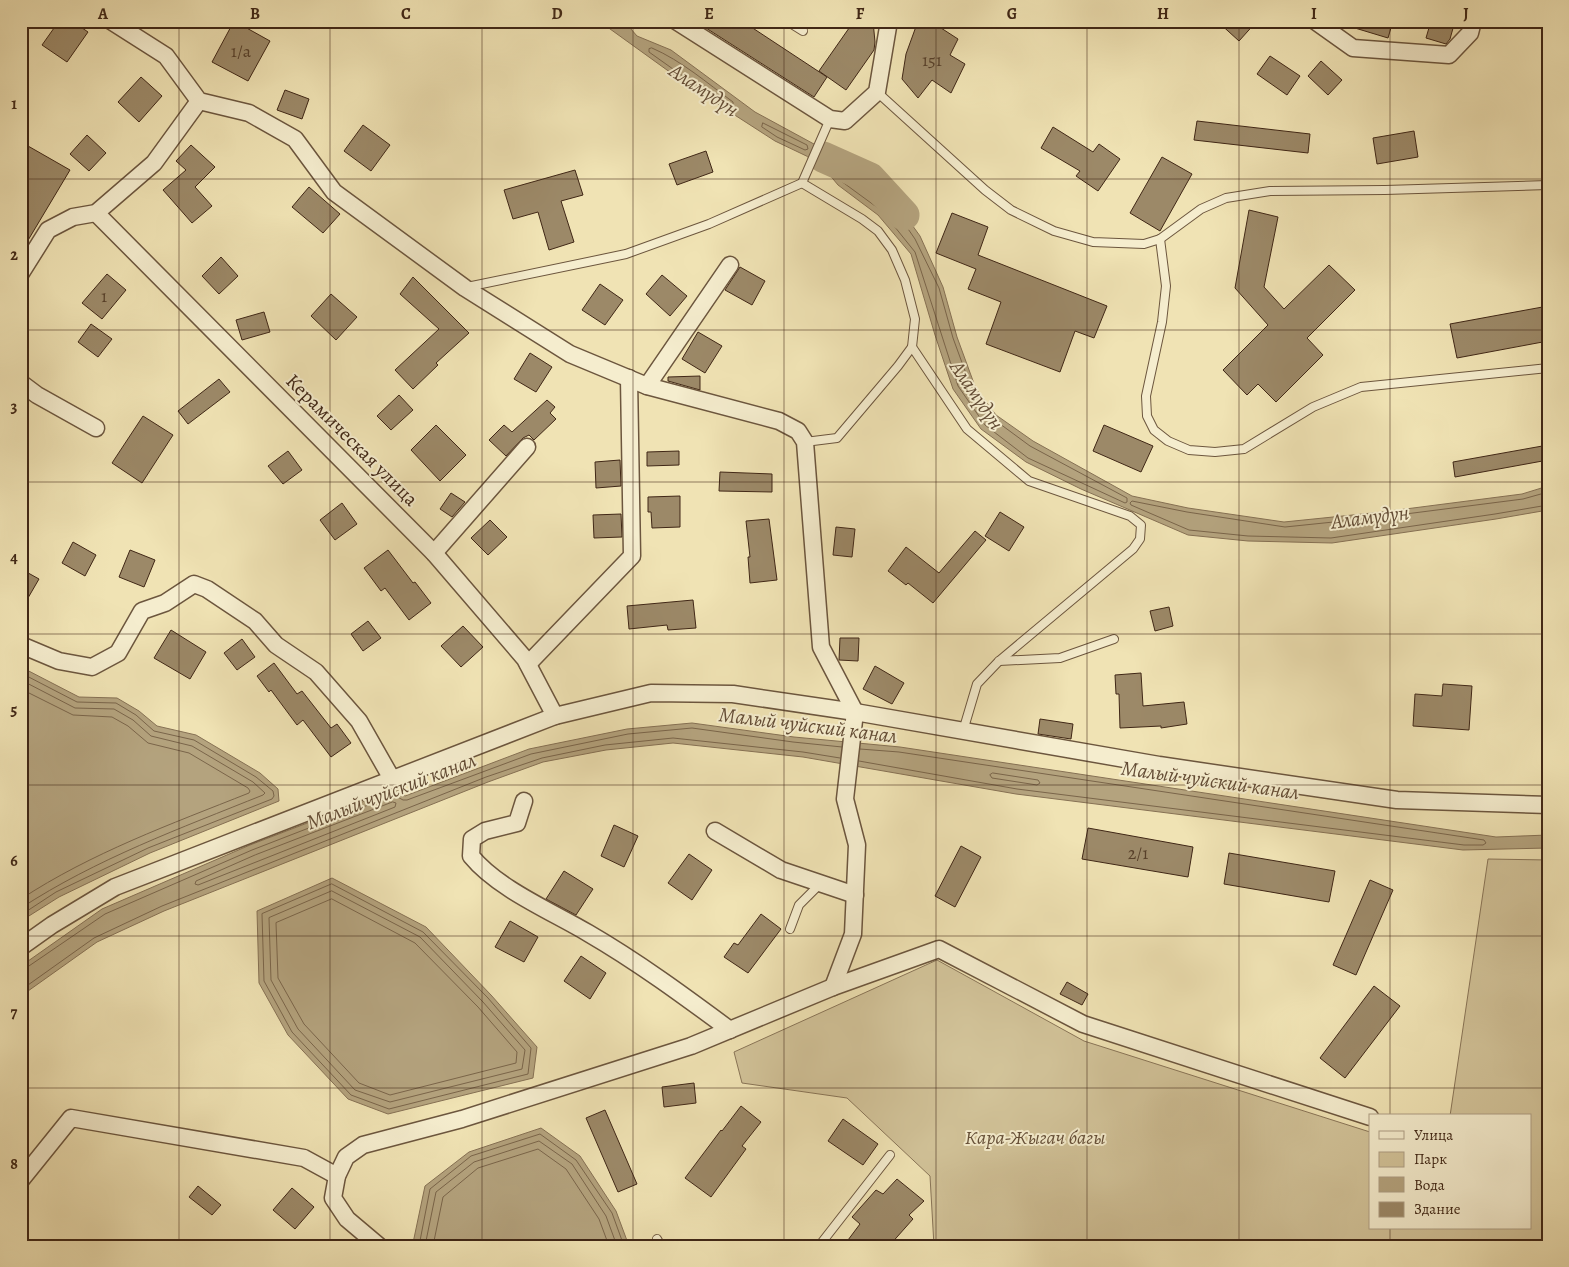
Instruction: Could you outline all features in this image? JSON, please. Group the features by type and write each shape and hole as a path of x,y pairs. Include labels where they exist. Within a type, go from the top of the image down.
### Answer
{"street":[{"path":"676,21 830,119 845,121 877,92 889,21"},
{"path":"1315,21 1353,48 1449,55 1470,33 1473,21"},
{"path":"116,23 166,56 199,100 249,113 295,139 334,192 465,288 570,354 647,386 779,421 798,431 805,442 821,647 855,712 845,799 857,845 853,934 833,987"},
{"path":"21,273 48,230 73,217 96,213 154,163 199,100"},
{"name":"Керамическая улица","path":"96,213 434,553 525,659 555,716"},
{"path":"647,386 730,265"},
{"path":"528,664 632,556 630,378"},
{"path":"21,383 37,395 96,428"},
{"path":"434,553 527,446"},
{"path":"21,645 59,661 92,667 118,654 142,611 165,603 194,584 207,588 255,621 276,645 316,672 359,721 392,779"},
{"path":"21,948 52,926 115,887 555,716 651,693 733,694 855,712 1159,765 1397,800 1548,806"},
{"path":"524,801 518,823 485,831 472,839 471,856 481,868 523,896 589,933 623,955 672,987 730,1030"},
{"path":"715,831 782,870 855,895"},
{"path":"379,1246 347,1219 333,1198 337,1176 346,1157 363,1145 462,1119 691,1046 833,987 939,949 1083,1024 1369,1117"},
{"path":"21,1180 71,1118 304,1158 337,1176"}],"lane":[{"path":"787,21 803,31"},
{"path":"877,92 985,190 1011,210 1054,231 1092,242 1144,244 1160,239 1201,209 1226,198 1270,191 1548,185"},
{"path":"465,288 626,254 710,224 804,180 830,119"},
{"path":"804,180 878,231 892,250 905,280 915,320 912,347 837,438 805,442"},
{"path":"1160,239 1166,286 1162,322 1146,396 1147,416 1154,430 1168,441 1189,450 1215,452 1244,449 1313,407 1361,387 1548,368"},
{"path":"912,347 967,429 1029,481 1130,516 1141,525 1140,539 1133,549 999,661 978,684 963,730"},
{"path":"999,661 1060,658 1114,639"},
{"path":"790,928 799,905 821,883"},
{"path":"819,1246 890,1155"}],"green space":[{"name":"Кара-Жыгач багы","path":"1488,859 1548,860 1548,1246 934,1246 930,1176 847,1098 742,1083 734,1052 937,960 1084,1041 1369,1132 1369,1230 1532,1230 1532,1114 1450,1114"}],"water":[{"path":"599,21 624,21 637,36 671,50 755,112 836,156 889,193 920,236 943,287 957,337 976,389 996,415 1033,441 1132,496 1188,508 1284,522 1382,512 1522,494 1548,486 1548,510 1332,543 1248,541 1188,535 1081,489 1026,462 981,429 953,389 911,254 878,215 838,185 819,162 775,141 685,83"},
{"path":"21,667 79,697 117,698 139,711 157,726 196,735 260,773 278,789 279,801 150,853 59,897 21,921"},
{"name":"Малый чуйский канал","path":"692,723 794,737 900,747 1496,837 1548,835 1548,848 1463,850 1016,794 803,757 673,743 606,750 543,762 488,782 164,911 97,942 21,996 21,966 102,909 250,845 396,789 405,796 529,749 627,729"},
{"path":"332,878 426,927 491,995 537,1047 533,1078 388,1114 348,1099 288,1035 259,983 257,911"},
{"path":"541,1128 580,1156 616,1211 629,1246 417,1246 413,1243 425,1186 469,1152"}],"building":[{"path":"59,21 72,21 88,32 67,62 42,45"},
{"path":"234,21 270,41 248,81 212,62"},
{"path":"695,21 742,21 827,77 814,97"},
{"path":"854,21 873,21 875,42 874,50 846,90 819,71"},
{"path":"918,21 945,21 941,28 958,39 950,55 965,64 951,93 932,80 918,98 902,79 906,54"},
{"path":"1217,21 1257,21 1239,41"},
{"path":"1345,21 1393,21 1388,38 1345,25"},
{"path":"1431,21 1455,21 1450,39 1446,44 1426,38"},
{"path":"1270,56 1300,76 1287,95 1257,74"},
{"path":"1321,61 1342,80 1328,95 1308,76"},
{"path":"141,77 162,96 139,122 118,102"},
{"path":"285,90 309,99 302,119 277,110"},
{"path":"1197,121 1310,134 1308,153 1194,140"},
{"path":"363,125 390,145 371,171 344,151"},
{"path":"1053,127 1093,152 1099,144 1120,159 1098,191 1076,176 1080,171 1041,148"},
{"path":"1414,131 1418,157 1377,164 1373,138"},
{"path":"87,135 106,153 89,171 70,154"},
{"path":"21,142 70,170 21,252"},
{"path":"191,145 215,167 195,187 212,206 192,223 163,190 186,170 176,161"},
{"path":"706,151 713,172 677,185 669,164"},
{"path":"1162,157 1192,174 1160,231 1130,213"},
{"path":"575,170 583,195 561,201 574,242 549,250 538,212 513,219 504,190"},
{"path":"309,187 340,214 323,233 292,207"},
{"path":"1249,210 1278,217 1264,287 1284,309 1329,265 1355,290 1307,338 1323,355 1276,402 1258,384 1247,395 1223,370 1268,325 1235,288"},
{"path":"952,213 988,227 978,255 1107,306 1094,338 1075,331 1060,372 986,344 1001,302 968,289 976,269 936,253"},
{"path":"221,257 238,276 219,294 202,276"},
{"path":"740,267 765,281 752,305 725,290"},
{"path":"107,274 126,290 102,319 82,303"},
{"path":"662,275 687,296 670,316 646,294"},
{"path":"413,277 469,333 436,363 438,365 413,389 395,370 439,329 400,294"},
{"path":"600,284 623,300 605,325 582,310"},
{"path":"331,294 357,317 336,340 311,316"},
{"path":"1548,306 1548,341 1457,358 1450,324"},
{"path":"264,312 270,332 242,340 236,320"},
{"path":"91,324 112,339 98,357 78,342"},
{"path":"698,332 722,346 705,373 682,359"},
{"path":"530,353 552,367 536,392 514,379"},
{"path":"700,376 700,390 668,381 668,377"},
{"path":"219,379 230,392 188,424 178,411"},
{"path":"399,395 413,410 391,430 377,416"},
{"path":"547,400 555,407 550,413 556,419 534,440 529,435 523,438 506,456 489,440 504,425 512,432"},
{"path":"143,416 173,435 142,483 112,463"},
{"path":"436,425 466,455 440,481 411,450"},
{"path":"1104,425 1153,446 1141,472 1093,451"},
{"path":"1548,445 1548,460 1455,477 1453,462"},
{"path":"288,451 302,470 283,484 268,466"},
{"path":"679,451 679,465 647,466 647,452"},
{"path":"620,460 621,486 596,488 595,462"},
{"path":"720,472 772,474 772,492 719,491"},
{"path":"451,493 465,502 452,517 440,509"},
{"path":"680,496 680,527 652,528 651,512 648,512 648,497"},
{"path":"342,503 357,524 335,540 320,520"},
{"path":"1000,512 1024,527 1009,551 985,536"},
{"path":"621,514 622,537 594,538 593,515"},
{"path":"769,519 777,580 750,583 748,557 750,557 746,521"},
{"path":"490,520 507,537 488,555 471,538"},
{"path":"836,527 855,529 852,557 833,555"},
{"path":"975,531 986,540 933,603 908,583 906,585 888,571 906,547 939,573"},
{"path":"73,542 96,555 85,576 62,563"},
{"path":"130,550 155,560 144,587 119,577"},
{"path":"388,550 431,603 409,620 385,588 381,591 364,568"},
{"path":"21,569 39,579 21,610"},
{"path":"693,600 696,628 668,630 667,625 629,629 627,606"},
{"path":"1169,607 1173,626 1155,631 1150,611"},
{"path":"368,621 381,638 363,651 351,634"},
{"path":"463,626 483,647 461,667 441,646"},
{"path":"171,630 206,652 190,679 154,658"},
{"path":"840,638 859,638 858,661 839,660"},
{"path":"242,639 255,657 237,670 224,653"},
{"path":"274,663 297,694 302,691 331,728 337,724 351,743 331,757 303,720 297,725 271,690 269,692 257,676"},
{"path":"875,666 904,683 892,704 863,689"},
{"path":"1141,673 1143,706 1184,702 1187,724 1161,728 1161,726 1120,728 1119,694 1116,694 1115,675"},
{"path":"1443,684 1472,686 1469,730 1413,726 1415,694 1442,696"},
{"path":"1040,719 1073,724 1071,739 1038,734"},
{"path":"614,825 638,836 624,867 601,856"},
{"path":"1088,828 1193,847 1188,877 1082,859"},
{"path":"961,846 981,857 955,907 935,896"},
{"path":"1229,853 1335,871 1329,902 1224,884"},
{"path":"689,854 712,870 692,900 668,883"},
{"path":"564,871 593,889 576,915 546,899"},
{"path":"1370,880 1393,890 1356,975 1333,965"},
{"path":"761,914 781,929 748,973 724,957 734,943 738,945"},
{"path":"510,921 538,937 524,962 495,947"},
{"path":"581,956 606,973 590,999 564,981"},
{"path":"1067,982 1088,994 1082,1005 1060,994"},
{"path":"1374,986 1400,1006 1345,1078 1320,1058"},
{"path":"694,1083 696,1103 664,1107 662,1087"},
{"path":"741,1106 761,1122 742,1146 746,1149 711,1197 685,1178"},
{"path":"605,1110 637,1184 618,1192 586,1118"},
{"path":"843,1119 878,1144 863,1165 828,1141"},
{"path":"897,1179 924,1201 909,1215 913,1219 889,1246 856,1246 848,1240 860,1224 852,1217 876,1190 883,1194"},
{"path":"198,1186 221,1205 212,1215 189,1197"},
{"path":"292,1188 314,1207 295,1229 273,1210"}],"waterway":[{"name":"Аламүдүн","path":"823,157 870,178 904,215"}]}
